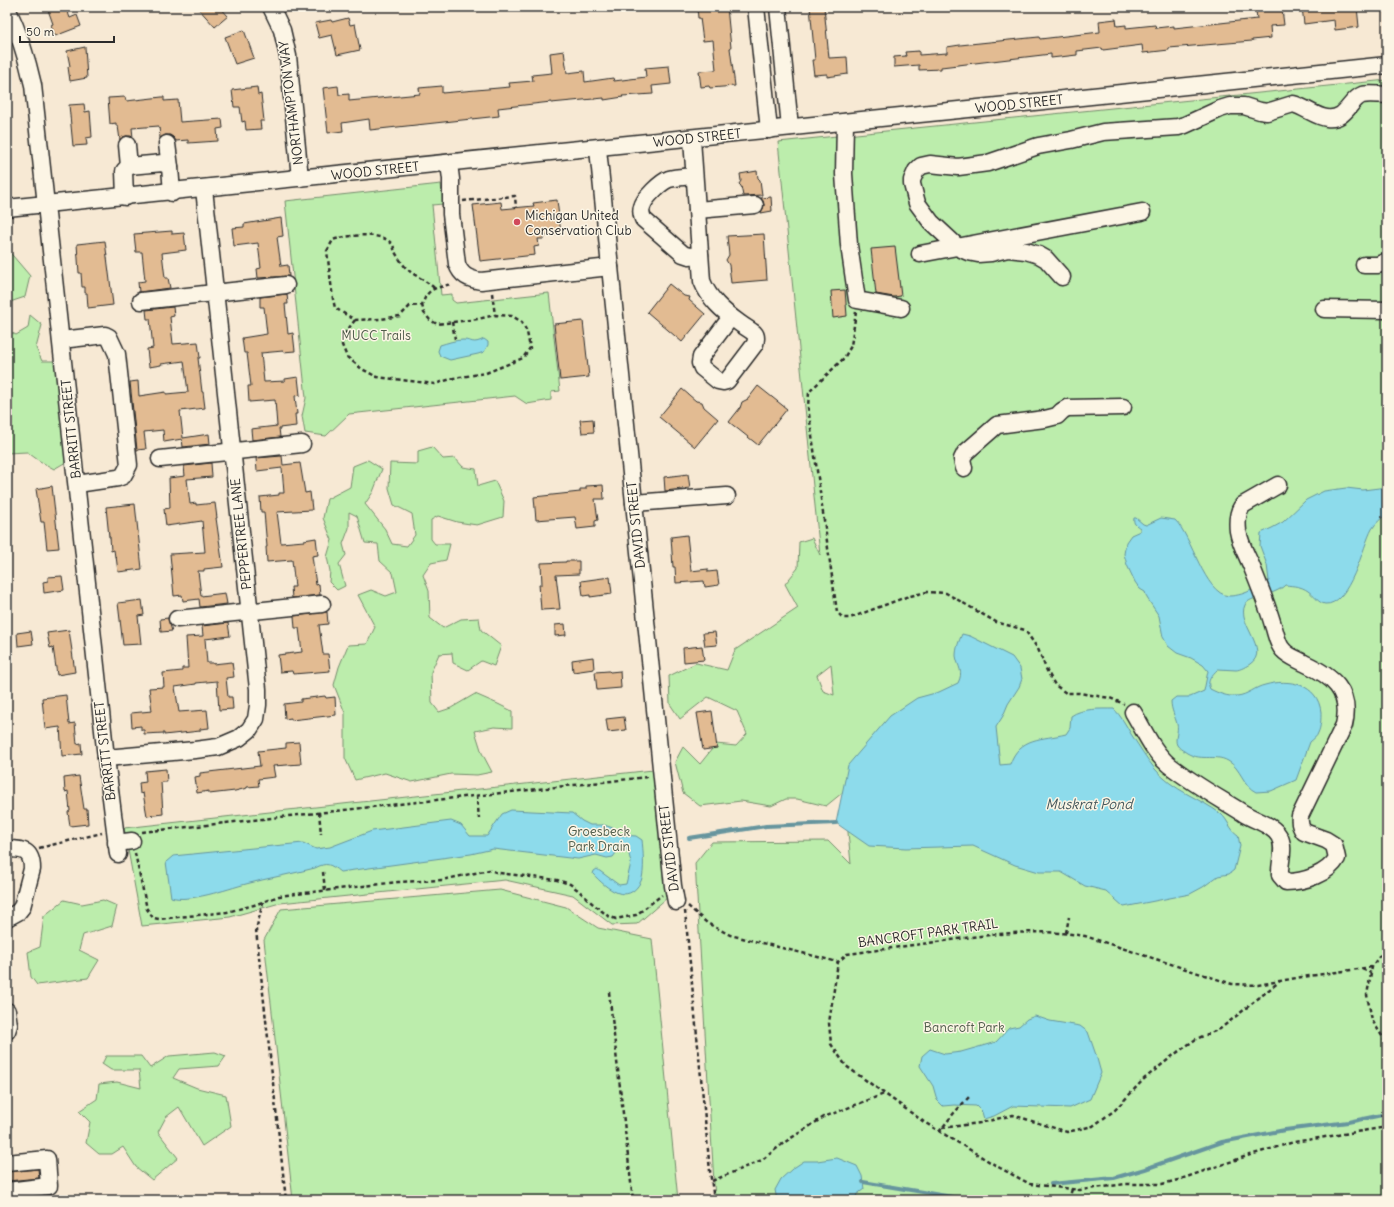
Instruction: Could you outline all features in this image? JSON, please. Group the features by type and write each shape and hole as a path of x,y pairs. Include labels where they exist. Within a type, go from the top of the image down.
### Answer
{"street":[{"name":"NORTHAMPTON WAY","path":"271,7 282,30 288,56 300,178"},
{"path":"756,7 769,130"},
{"path":"778,7 790,127"},
{"name":"BARRITT STREET","path":"7,8 17,28 27,56 33,85 116,842"},
{"name":"WOOD STREET","path":"7,208 172,193 300,178 598,149 790,127 1387,66"},
{"path":"1062,277 1046,259 1026,250 1008,249 992,253 978,254 964,251 957,247 931,222 915,198 912,180 916,171 921,166 930,164 958,167 988,163 1038,146 1103,132 1178,127 1230,106 1244,106 1267,112 1293,104 1323,118 1332,118 1343,114 1362,95 1387,95"},
{"path":"845,122 844,174 849,245 857,300 901,308"},
{"path":"692,139 702,281 713,301 732,317"},
{"path":"167,144 172,193"},
{"path":"127,145 129,166"},
{"name":"DAVID STREET","path":"598,149 661,776 673,886 680,902"},
{"path":"125,197 124,171 129,166 163,163 170,167"},
{"path":"449,164 457,264 460,271 466,278 481,281 610,267"},
{"path":"694,176 670,179 661,183 644,202 641,208 641,214 643,219 684,254 689,256 700,255"},
{"name":"PEPPERTREE LANE","path":"106,758 218,747 239,738 249,730 256,719 258,705 250,612 204,189"},
{"path":"697,210 755,205"},
{"path":"920,254 1142,212"},
{"path":"1364,265 1378,265 1387,261"},
{"path":"141,301 286,285"},
{"path":"1324,309 1387,310"},
{"path":"61,340 105,335 109,336 116,349 118,361 129,465 123,476 118,478 77,484"},
{"path":"964,468 962,459 965,453 997,425 1045,419 1057,416 1067,408 1123,407"},
{"path":"160,459 302,444"},
{"path":"1133,712 1151,744 1168,764 1194,783 1244,814 1272,828 1279,836 1282,848 1279,870 1282,879 1289,882 1303,879 1317,875 1330,868 1337,858 1334,845 1326,840 1304,832 1299,821 1300,816 1344,725 1346,712 1344,700 1340,690 1329,677 1283,650 1240,538 1237,519 1240,509 1244,505 1278,485"},
{"path":"634,503 727,496"},
{"path":"177,619 322,604"},
{"path":"116,842 132,840"},
{"path":"7,849 18,849 29,854 32,869 22,907 18,912 7,918"},
{"path":"7,1011 9,1025 7,1031"},
{"path":"7,1163 46,1159 49,1186 7,1191"}],"path":[{"path":"451,202 515,196 516,208"},
{"path":"422,305 410,306 400,316 381,319 355,320 335,308 332,299 328,250 332,240 343,236 376,236 385,238 392,244 395,253 406,268 434,288"},
{"path":"355,320 343,336 342,345 348,357 362,369 377,377 435,384 454,378 486,373 523,358 530,348 527,332 522,322 512,316 495,315 478,319 437,324 430,320 424,313 422,305 425,296 434,288 444,287 466,278"},
{"path":"491,280 495,315"},
{"path":"857,300 851,346 844,358 809,392 808,407 837,612 842,618 850,618 906,597 927,592 946,593 996,622 1025,630 1038,649 1047,671 1055,685 1066,693 1079,693 1110,698 1124,704 1133,712"},
{"path":"452,322 455,339"},
{"path":"661,776 134,833 132,840 147,909 153,918 159,919 214,914 263,902 279,896 398,882 442,880 489,870 499,873 557,880 570,884 608,916 616,919 636,914 673,886"},
{"path":"477,795 479,818"},
{"path":"319,812 321,834"},
{"path":"26,852 116,842"},
{"path":"323,872 325,890"},
{"path":"263,902 256,930 286,1200"},
{"path":"680,902 714,1200"},
{"path":"698,914 707,924 730,935 838,962 829,1023 831,1044 846,1066 939,1132 1030,1184 1080,1190 1126,1184 1162,1184 1294,1142 1387,1127"},
{"path":"1066,933 1069,917"},
{"name":"BANCROFT PARK TRAIL","path":"838,962 847,954 996,934 1040,932 1066,933 1085,936 1232,984 1258,985 1372,967"},
{"path":"1387,952 1379,956 1372,967 1367,995 1372,1020 1387,1044"},
{"path":"1362,968 1371,973"},
{"path":"942,1128 980,1124 1013,1115 1067,1132 1093,1126 1115,1110 1144,1079 1175,1054 1196,1039 1220,1029 1281,981"},
{"path":"609,992 633,1200"},
{"path":"712,1181 762,1160 785,1142 824,1117 884,1093"},
{"path":"939,1132 969,1097"},
{"path":"1069,1200 1072,1189"}],"green space":[{"name":"Bancroft Park","path":"1387,80 1387,1200 715,1200 695,863 712,842 828,841 851,864 844,790 826,806 797,799 786,799 771,806 741,801 700,806 683,793 675,762 683,747 700,764 716,744 736,746 747,734 737,711 708,697 680,719 670,704 669,676 696,663 727,670 735,650 798,608 785,584 798,568 799,542 812,538 820,555 778,142","holes":["831,664 834,695 823,691 817,675"]},
{"name":"MUCC Trails","path":"441,184 443,204 432,205 441,295 452,294 452,300 456,303 549,293 560,391 551,392 551,400 527,404 515,396 349,414 326,436 305,433 302,416 306,398 285,201"},
{"path":"7,249 30,276 25,297 7,303"},
{"path":"30,315 42,325 36,348 42,361 54,361 61,382 66,462 54,469 27,452 7,453 7,330 16,335 28,328"},
{"path":"432,447 443,459 455,458 463,467 476,469 478,486 495,481 504,501 503,517 477,525 457,522 438,516 431,520 431,539 435,544 450,544 446,560 431,563 423,575 429,591 430,618 443,628 461,619 479,618 481,630 501,646 494,666 481,661 468,670 453,663 452,653 439,654 431,672 432,703 439,712 451,708 475,694 512,711 512,728 494,727 475,731 482,753 492,772 477,775 451,774 412,782 385,773 355,780 345,758 345,713 334,685 339,667 348,645 367,644 375,627 358,595 371,590 386,596 397,592 393,573 380,561 378,544 365,543 357,516 349,512 349,528 343,544 346,555 339,564 345,586 337,590 329,582 330,571 327,557 332,540 323,518 327,499 350,487 353,466 368,460 382,469 373,492 365,504 385,529 392,544 407,546 415,535 412,514 394,505 389,488 390,463 418,464 418,451"},
{"name":"Groesbeck Park Drain","path":"653,770 668,897 637,924 612,925 573,895 505,880 280,903 230,917 142,926 124,828"},
{"path":"500,890 566,907 598,928 652,939 678,1200 293,1200 264,940 281,909"},
{"path":"64,900 82,904 103,900 117,906 112,926 83,935 79,950 99,960 88,978 37,985 31,977 28,952 40,947 44,916"},
{"path":"215,1052 226,1056 219,1066 179,1069 173,1078 197,1088 226,1095 231,1126 202,1146 179,1107 166,1117 158,1132 178,1158 152,1180 136,1167 123,1147 112,1154 99,1154 86,1143 90,1122 79,1111 97,1099 99,1084 117,1082 141,1088 139,1070 111,1070 102,1064 106,1056 141,1056 150,1068 169,1056"}],"water":[{"path":"484,339 488,342 488,345 484,352 478,354 450,360 440,356 438,351 440,345 457,340 475,342"},
{"path":"1387,487 1387,514 1372,529 1354,573 1342,595 1334,602 1325,604 1320,602 1303,588 1285,585 1275,592 1247,602 1243,612 1257,651 1255,658 1250,664 1236,670 1218,669 1209,681 1210,689 1230,696 1241,695 1261,686 1283,682 1301,685 1314,695 1319,703 1321,712 1320,728 1317,736 1310,742 1296,780 1271,791 1256,792 1248,786 1236,768 1228,761 1217,758 1190,755 1180,749 1176,743 1177,727 1171,701 1176,697 1190,697 1204,691 1208,671 1203,665 1191,658 1177,653 1168,646 1163,637 1159,616 1147,598 1145,592 1140,589 1135,582 1127,565 1124,554 1126,542 1131,535 1140,531 1140,528 1134,523 1134,518 1146,525 1161,518 1175,520 1187,538 1212,586 1220,593 1232,596 1248,592 1263,582 1269,581 1267,565 1260,546 1261,533 1283,522 1306,500 1324,491 1346,488 1363,490"},
{"name":"Muskrat Pond","path":"962,634 970,636 1012,657 1020,668 1022,679 1019,687 996,727 1000,765 1010,764 1014,755 1026,744 1040,739 1066,734 1070,728 1071,716 1075,713 1091,710 1114,709 1149,761 1162,777 1178,789 1221,814 1238,835 1240,846 1234,870 1229,874 1218,876 1190,894 1124,907 1106,891 1085,886 1061,872 1039,872 1015,865 973,846 906,848 869,846 836,823 848,765 890,716 917,698 939,692 958,683 961,672 956,653"},
{"path":"511,810 572,813 590,825 604,825 616,829 621,835 636,836 642,840 643,867 641,881 636,889 630,893 624,894 610,889 593,874 597,869 619,885 626,884 631,863 628,850 619,849 613,857 607,858 596,855 578,859 493,849 471,854 340,872 331,866 323,865 198,897 171,897 166,862 173,856 303,843 316,849 330,847 372,831 451,821 461,825 470,836 487,836 502,814"},
{"path":"1035,1016 1050,1021 1080,1026 1088,1032 1101,1073 1090,1099 1070,1108 1013,1106 994,1116 984,1119 982,1112 976,1106 943,1106 937,1100 933,1086 920,1066 922,1056 930,1049 945,1054 961,1052 996,1042 1009,1028 1019,1026 1027,1019"},
{"path":"837,1158 857,1166 862,1176 864,1189 856,1195 860,1200 777,1200 775,1190 781,1179 792,1169 804,1161"}],"building":[{"path":"47,7 66,7 70,18 77,15 81,26 55,36 51,25 53,24"},
{"path":"197,7 220,7 228,16 215,27"},
{"path":"697,7 727,7 735,86 710,88 709,86 701,87 699,71 716,70 713,40 703,41"},
{"path":"810,7 824,7 829,58 847,57 848,74 827,77 827,74 814,75 812,60 815,60"},
{"path":"1302,7 1340,7 1340,9 1357,7 1359,27 1335,30 1334,20 1304,24"},
{"path":"1282,9 1284,25 1270,26 1271,38 1252,41 1169,48 1169,50 1143,53 1142,45 1103,50 1102,48 1077,51 1077,55 1051,58 1051,54 941,67 941,69 919,70 919,65 894,67 894,57 906,56 905,52 919,51 919,55 947,53 947,47 960,45 1039,37 1040,39 1100,32 1099,21 1116,19 1117,26 1126,25 1126,28 1155,25 1156,28 1174,26 1174,28 1257,19 1256,11"},
{"path":"348,18 350,25 355,24 360,50 337,55 332,35 319,38 315,23 331,20 332,22"},
{"path":"244,30 254,58 235,64 225,37"},
{"path":"85,47 87,78 70,81 68,67 70,66 67,51"},
{"path":"564,51 567,73 584,71 585,82 613,78 614,81 646,77 645,68 669,66 671,84 652,86 653,94 622,96 623,97 604,100 604,98 498,108 499,116 370,130 369,119 342,123 343,131 328,133 323,88 338,86 339,95 349,94 349,101 420,94 419,88 442,86 442,93 510,87 509,83 533,81 532,75 552,73 550,53"},
{"path":"257,87 258,95 261,94 264,121 260,121 261,129 246,130 245,121 242,122 240,107 234,107 232,90"},
{"path":"125,97 126,101 162,97 164,97 164,101 178,100 180,122 222,119 223,128 217,129 218,141 188,143 188,140 176,141 170,135 165,135 160,138 159,126 132,128 133,138 131,136 126,136 120,140 118,126 116,126 116,123 110,124 108,98"},
{"path":"84,104 85,112 90,111 92,137 86,138 87,145 73,146 69,105"},
{"path":"757,171 762,195 743,196 741,186 739,184 741,181 740,174"},
{"path":"771,197 772,211 761,213 764,205 761,198"},
{"name":"Michigan United Conservation Club","path":"557,200 561,234 544,236 544,239 538,239 539,246 534,247 535,255 480,261 473,205 501,202 502,209 534,206 533,203"},
{"path":"281,218 283,236 277,237 281,266 288,265 289,276 258,278 257,269 261,268 258,243 234,246 232,228 244,227 244,224"},
{"path":"172,231 172,234 184,233 186,250 162,253 165,278 168,278 170,288 139,292 138,282 145,281 142,252 136,252 134,234"},
{"path":"764,234 767,280 731,283 729,265 726,260 729,255 727,236"},
{"path":"105,241 113,305 88,308 87,293 85,293 85,287 82,287 81,273 79,273 77,244"},
{"path":"895,247 901,296 894,297 876,294 871,249"},
{"path":"669,284 684,296 690,297 689,300 705,314 682,342 647,312"},
{"path":"845,290 847,316 833,318 831,291"},
{"path":"287,294 288,304 285,304 288,334 293,333 295,351 261,353 264,382 285,381 285,379 298,377 300,395 295,396 297,414 295,414 296,426 279,428 280,437 252,440 251,429 277,426 275,400 249,402 248,386 251,386 247,353 244,353 242,338 267,334 264,307 260,307 260,297"},
{"path":"173,307 174,316 170,317 173,344 198,342 200,358 198,358 205,408 180,411 183,438 209,434 210,444 183,447 182,439 164,442 163,430 144,432 146,449 137,450 130,382 138,381 139,396 166,392 166,394 188,392 184,361 149,367 147,349 153,348 150,319 147,319 146,310"},
{"path":"583,321 589,377 560,380 554,324"},
{"path":"758,386 787,409 758,445 729,422 740,408 742,402 748,399"},
{"path":"682,389 696,401 702,402 704,407 718,419 695,447 659,417"},
{"path":"593,419 594,432 582,433 580,420"},
{"path":"282,456 283,465 300,463 305,493 310,492 312,510 277,512 281,543 304,541 316,538 318,555 312,556 316,585 319,584 320,595 292,598 291,587 295,587 292,560 267,562 264,512 261,512 260,497 284,493 282,468 257,471 256,458"},
{"path":"211,463 212,477 187,479 190,504 196,503 196,505 215,503 223,567 198,571 201,596 225,593 227,604 200,607 199,599 183,601 182,595 174,596 170,554 205,552 202,521 166,526 164,509 170,508 169,478 185,476 184,466"},
{"path":"688,474 690,488 665,491 664,477"},
{"path":"603,485 604,499 595,499 598,520 595,521 595,527 577,529 575,517 536,520 534,497 580,492 580,489 586,489 586,486"},
{"path":"52,486 59,548 47,549 44,522 41,522 36,489"},
{"path":"135,504 142,569 118,572 114,550 111,551 106,507"},
{"path":"687,535 691,571 708,569 708,572 717,571 719,585 705,587 704,581 676,583 675,567 673,567 671,537"},
{"path":"579,561 579,574 556,575 560,609 541,610 539,584 542,584 541,563"},
{"path":"62,576 64,590 44,593 43,582 48,581 48,577"},
{"path":"610,577 612,594 590,597 590,595 583,596 581,581"},
{"path":"142,600 144,615 138,616 141,644 123,645 118,603"},
{"path":"327,612 328,624 319,625 323,654 328,654 330,671 293,674 292,671 280,672 278,655 302,652 299,628 295,628 294,616"},
{"path":"168,618 172,631 161,632 160,619"},
{"path":"228,623 230,636 205,639 207,663 213,664 232,662 234,677 226,678 228,697 232,697 233,709 219,710 217,681 196,683 175,687 179,712 207,710 209,728 200,729 200,731 164,735 164,733 144,734 144,730 141,730 141,726 132,727 131,713 152,711 149,688 164,687 163,673 182,671 182,668 188,668 186,637 203,636 202,626"},
{"path":"565,624 566,635 555,636 555,625"},
{"path":"69,630 75,672 57,675 53,647 50,648 47,633"},
{"path":"31,631 33,644 18,646 17,633"},
{"path":"715,632 717,645 705,646 703,633"},
{"path":"702,646 704,660 684,662 683,648"},
{"path":"593,657 594,669 573,672 572,660"},
{"path":"620,671 621,688 597,690 595,672"},
{"path":"66,695 69,724 75,723 77,744 81,743 82,754 62,756 60,727 45,729 42,698"},
{"path":"325,696 326,698 335,697 336,715 291,720 291,718 285,719 284,704 301,702 301,699"},
{"path":"712,711 717,748 703,750 697,713"},
{"path":"624,717 626,730 608,732 606,719"},
{"path":"299,742 301,764 273,766 275,777 258,779 259,786 209,794 209,791 197,793 195,777 200,776 200,773 260,766 258,751 286,748 286,743"},
{"path":"166,769 167,782 161,782 163,814 147,816 143,793 140,794 139,783 146,782 145,771"},
{"path":"79,776 84,809 87,809 88,824 70,826 68,791 65,792 64,778"},
{"path":"38,1169 39,1178 7,1181 7,1172"}],"waterway":[{"path":"689,838 766,826 836,823"},
{"path":"1051,1184 1114,1178 1145,1169 1222,1142 1285,1130 1348,1122 1387,1114"},
{"path":"863,1182 970,1200"}],"place":[{"name":"Michigan United Conservation Club","path":"517,222"}]}
